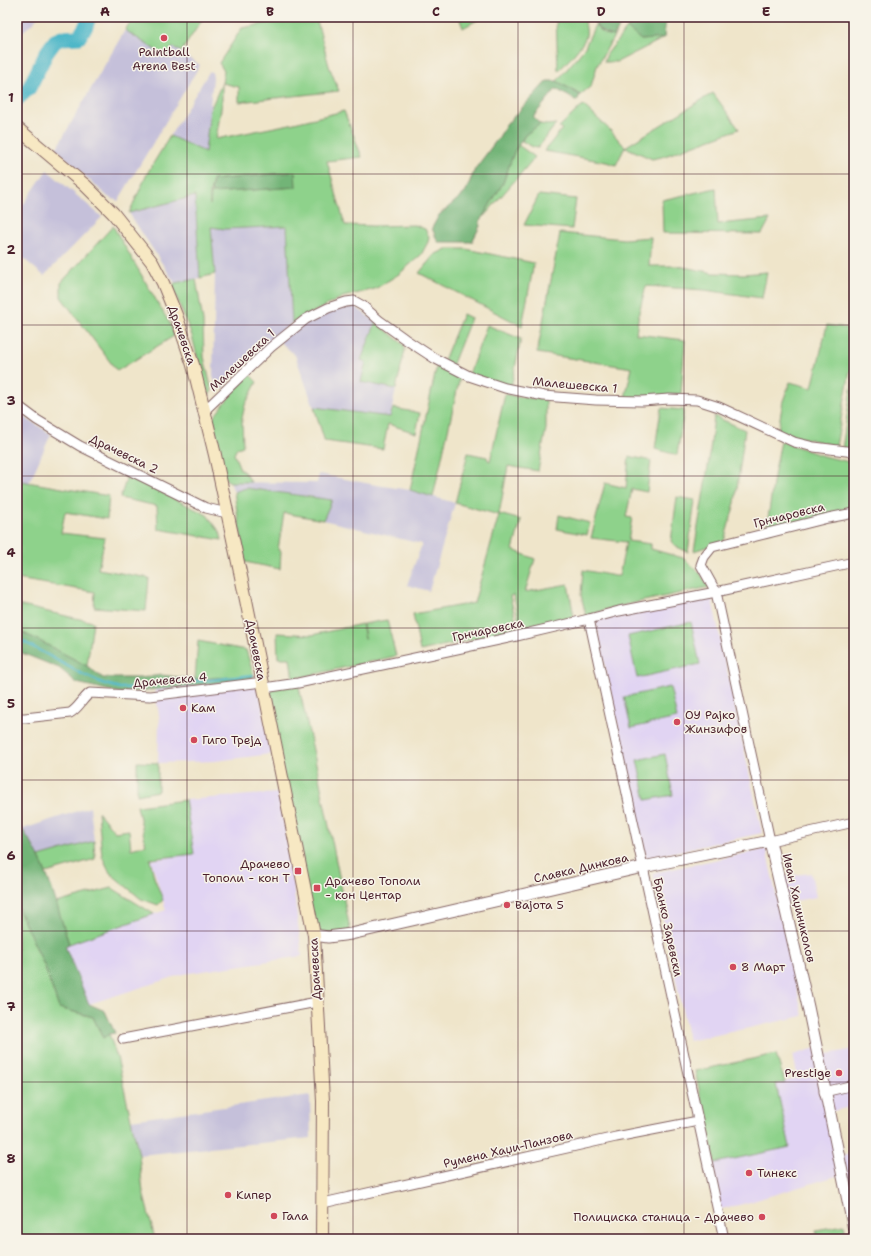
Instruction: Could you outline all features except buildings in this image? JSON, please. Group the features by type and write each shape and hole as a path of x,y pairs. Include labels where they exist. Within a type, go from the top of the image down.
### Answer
{"main road":[{"name":"Драчевска","path":"17,128 85,185 113,213 152,262 163,283 176,315 193,365 247,602 314,935 323,1101 322,1239"}],"street":[{"name":"Малешевска 1","path":"204,411 271,347 306,319 328,308 354,301 363,306 380,321 405,339 434,358 469,376 504,388 544,396 596,400 698,400 719,407 794,442 814,447 854,452"},
{"name":"Драчевска 2","path":"17,405 37,420 80,446 206,508 227,513"},
{"name":"Грнчаровска","path":"716,592 701,565 704,557 712,547 854,513"},
{"name":"Грнчаровска","path":"263,685 336,675 619,611 854,562"},
{"name":"Иван Хаџиниколов","path":"716,592 808,1007 824,1092 854,1230"},
{"name":"Бранко Заревски","path":"589,619 724,1239"},
{"name":"Драчевска 4","path":"17,718 70,713 74,711 90,693 121,696 150,696 263,685"},
{"name":"Славка Динкова","path":"314,935 328,936 351,934 643,867 854,822"},
{"path":"301,873 308,882 316,922 322,931 328,936"},
{"path":"123,1039 317,1002"},
{"path":"824,1092 854,1085"},
{"name":"Румена Хаџи-Панзова","path":"323,1203 616,1137 698,1121"},
{"path":"323,1226 329,1239"}],"shaded area":[{"path":"17,17 38,17 17,36"},
{"path":"125,30 166,57 173,47 200,65 118,201 108,197 56,149"},
{"path":"209,72 212,72 213,78 205,153 170,136"},
{"path":"47,170 102,217 44,276 17,253 17,214"},
{"path":"195,196 200,278 175,283 129,213"},
{"path":"288,226 292,323 243,366 223,388 218,390 213,376 215,274 211,227 225,229"},
{"path":"354,306 376,322 361,360 366,362 361,382 396,389 390,417 314,407 295,355 279,341 306,319 331,310"},
{"path":"17,411 51,434 29,483 17,480"},
{"path":"319,474 410,490 455,503 429,591 407,585 422,544 323,520 332,500 246,488 234,492 230,482 317,483"},
{"name":"ОУ Рајко Жинзифов","path":"711,595 762,833 646,858 595,619"},
{"path":"257,678 271,754 215,761 158,763 160,721 155,690"},
{"path":"278,793 287,838 302,956 183,974 89,1004 65,945 166,910 151,860 194,854 185,800"},
{"path":"90,807 94,841 39,857 23,829"},
{"name":"8 Март","path":"766,849 803,1016 689,1041 653,873"},
{"path":"811,873 816,897 784,903 778,877"},
{"path":"816,1048 818,1056 854,1049 854,1106 829,1112 840,1156 854,1152 854,1202 849,1203 843,1174 743,1204 717,1210 707,1164 790,1147 776,1084 798,1078 793,1055"},
{"path":"310,1095 311,1138 139,1155 131,1120"}],"green space":[{"name":"Paintball Arena Best","path":"134,17 204,17 181,52 173,47 166,57 125,30"},
{"path":"299,17 316,17 329,66 339,91 239,102 239,87 222,83 224,71 219,63 242,28"},
{"path":"459,17 490,17 479,19 463,28"},
{"path":"556,17 584,17 586,31 586,37 580,47 558,71"},
{"path":"592,17 625,17 614,36 600,30"},
{"path":"634,17 666,17 664,38 641,40 627,28"},
{"path":"595,25 604,34 614,36 597,66 591,86 580,95 557,81 584,49"},
{"path":"627,28 641,40 664,38 617,62 604,62 607,54"},
{"path":"547,81 557,81 580,95 577,101 556,89 533,117 540,124 525,135 514,152 503,183 480,221 480,226 472,242 438,242 432,228 439,215 465,193 475,169 506,125"},
{"path":"222,83 222,103 216,139 344,111 362,157 327,161 345,225 415,225 425,229 429,237 421,255 399,274 375,289 343,297 292,323 287,226 225,229 211,227 215,274 200,278 195,196 129,213 148,172 170,136 205,152 210,110","holes":["295,172 295,187 211,193 210,205 210,192 213,180"]},
{"path":"713,93 739,129 662,157 652,159 625,147"},
{"path":"583,105 610,130 625,147 616,165 544,151 562,129 559,127"},
{"path":"540,124 556,124 538,148 522,141 525,135"},
{"path":"518,145 535,157 480,221 503,183"},
{"path":"295,172 296,187 211,193 213,180"},
{"path":"716,188 718,224 770,219 762,234 663,233 662,200"},
{"path":"539,195 576,199 572,229 524,225"},
{"path":"113,226 170,324 174,336 117,371 61,297 61,283"},
{"path":"560,233 624,239 651,237 649,266 678,266 714,273 744,274 767,272 762,298 704,290 646,286 639,312 636,334 685,340 681,395 625,398 632,368 537,353"},
{"path":"446,249 466,249 534,263 522,326 419,273 434,255"},
{"path":"196,279 203,321 204,357 212,391 209,395 205,387 192,336 172,286 175,283"},
{"path":"463,314 471,318 452,366 444,360"},
{"path":"376,322 404,345 405,350 396,389 361,382 366,362 361,360"},
{"path":"487,325 521,339 511,387 469,374"},
{"path":"827,325 854,329 854,371 850,371 836,446 800,438 778,430 783,401 790,382 812,388"},
{"path":"437,365 460,377 433,497 410,490"},
{"path":"854,371 854,451 842,449"},
{"path":"248,373 257,382 245,405 242,418 243,446 237,448 234,454 240,469 246,474 251,482 230,482 224,478 213,418"},
{"path":"505,394 546,400 546,429 538,471 508,466 499,514 521,520 513,550 535,559 525,592 568,584 574,617 520,628 514,595 510,596 518,629 420,651 413,614 474,603 499,515 455,503 468,453 487,457 490,461"},
{"path":"314,407 390,417 393,408 420,413 416,433 388,424 383,449 324,441"},
{"path":"661,408 684,410 677,455 655,449"},
{"path":"714,416 745,430 735,503 724,541 694,551 709,460"},
{"path":"781,441 823,456 854,463 854,511 766,532 775,470"},
{"path":"629,456 651,461 647,492 632,489 626,517 632,518 628,541 651,544 651,549 683,558 700,573 709,587 611,608 586,616 581,595 583,570 619,576 626,542 591,538 605,483 626,488"},
{"path":"125,474 207,515 220,532 222,540 158,529 157,506 120,498 126,480"},
{"path":"21,481 109,496 107,519 65,512 61,533 105,538 98,569 149,578 146,611 94,607 95,592 17,579 17,509"},
{"path":"246,488 332,500 323,520 284,513 278,550 281,551 280,569 245,562 234,492"},
{"path":"677,497 695,500 688,552 675,546 671,541"},
{"path":"559,515 590,523 587,535 557,529"},
{"path":"17,605 93,622 87,666 17,630"},
{"path":"387,620 396,656 293,679 290,658 278,658 277,633 312,635 362,624 365,639 363,624"},
{"path":"691,622 700,664 637,678 628,636"},
{"path":"17,630 87,666 103,678 141,678 161,675 195,679 254,676 251,680 120,693 77,683 59,668 17,651"},
{"path":"198,641 246,650 254,676 195,679"},
{"path":"298,683 351,934 314,935 264,688"},
{"path":"670,687 677,718 631,728 624,697"},
{"path":"665,754 673,795 646,800 637,760"},
{"path":"137,762 158,763 158,791 137,795"},
{"path":"185,800 194,854 150,859 154,877 163,900 158,905 141,899 110,873 102,856 98,812 115,832 129,830 131,849 146,845 137,806"},
{"path":"17,824 24,831 32,844 44,868 69,944 65,946 89,1004 105,1011 115,1033 109,1034 103,1038 93,1017 59,1008 44,965 17,906"},
{"path":"94,841 95,859 46,873 39,857"},
{"path":"112,888 154,914 69,944 56,903"},
{"path":"17,906 44,965 59,1008 93,1017 103,1038 109,1034 117,1057 139,1155 143,1192 155,1239 17,1239"},
{"path":"776,1054 785,1083 776,1084 790,1147 715,1163 695,1071"},
{"path":"844,1225 847,1239 818,1239 816,1230"}],"waterway":[{"path":"17,99 29,88 47,52 55,41 62,38 79,37 86,26 89,17"},
{"path":"17,638 80,673 102,683 120,688 143,687 164,681 203,681 253,675"}],"place":[{"name":"Paintball Arena Best","path":"164,38"},
{"name":"Кам","path":"183,708"},
{"name":"ОУ Рајко Жинзифов","path":"677,722"},
{"name":"Гиго Трејд","path":"194,740"},
{"name":"Драчево Тополи - кон Т","path":"298,871"},
{"name":"Драчево Тополи - кон Центар","path":"317,888"},
{"name":"Вајота 5","path":"507,905"},
{"name":"8 Март","path":"733,967"},
{"name":"Prestige","path":"839,1073"},
{"name":"Тинекс","path":"749,1173"},
{"name":"Кипер","path":"228,1195"},
{"name":"Гала","path":"274,1216"},
{"name":"Полициска станица - Драчево","path":"762,1217"}]}
